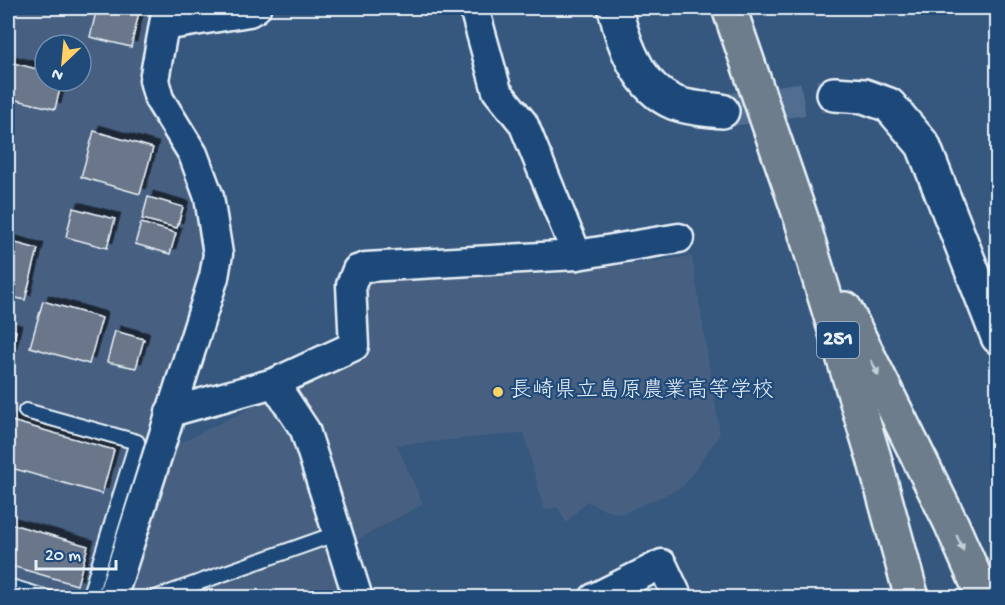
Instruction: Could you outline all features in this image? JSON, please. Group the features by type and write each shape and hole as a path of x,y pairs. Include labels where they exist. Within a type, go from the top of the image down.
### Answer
{"highway":[{"name":"251","path":"729,8 802,221 874,458 912,597"},
{"path":"802,221 951,523 984,597"},
{"path":"874,458 888,597"}],"street":[{"path":"112,597 214,277 218,254 209,197 193,154 159,99 154,80 166,17 249,12 256,8"},
{"path":"474,8 497,91 523,123 577,255"},
{"path":"615,8 620,30 636,67 647,82 660,94 675,103 696,109 722,111"},
{"path":"834,94 864,96 889,105 923,145 998,337"},
{"path":"170,412 274,382 354,346 351,285 357,270 366,267 577,255 679,238"},
{"path":"274,382 304,430 358,597"},
{"path":"594,597 662,564 678,597"}],"lane":[{"path":"26,411 137,442 89,597"},
{"path":"155,597 338,533"},
{"path":"8,586 48,597"}],"shaded area":[{"path":"8,8 157,8 152,31 196,183 205,250 198,295 104,597 8,597"},
{"name":"長崎県立島原農業高等学校","path":"692,256 720,434 683,487 622,514 604,510 587,501 566,523 558,507 544,510 524,433 397,445 423,504 327,556 344,597 129,598 178,444 365,351 363,282 559,274"}],"building":[{"path":"97,8 140,8 131,47 93,38 93,33 91,33"},
{"path":"9,62 33,68 33,93 59,93 55,109 8,98"},
{"path":"94,131 153,148 140,194 81,177"},
{"path":"148,197 183,207 177,228 142,219"},
{"path":"73,208 115,219 107,248 66,237"},
{"path":"141,223 176,233 170,254 135,244"},
{"path":"8,241 38,249 25,300 8,296"},
{"path":"43,301 102,318 89,364 30,347"},
{"path":"8,329 16,331 8,366"},
{"path":"115,331 144,339 136,368 107,362"},
{"path":"8,420 114,450 102,494 8,467"},
{"path":"8,523 88,546 77,585 8,565"}],"tunnel":[{"path":"722,111 834,94"}],"place":[{"name":"長崎県立島原農業高等学校","path":"498,392"}]}
